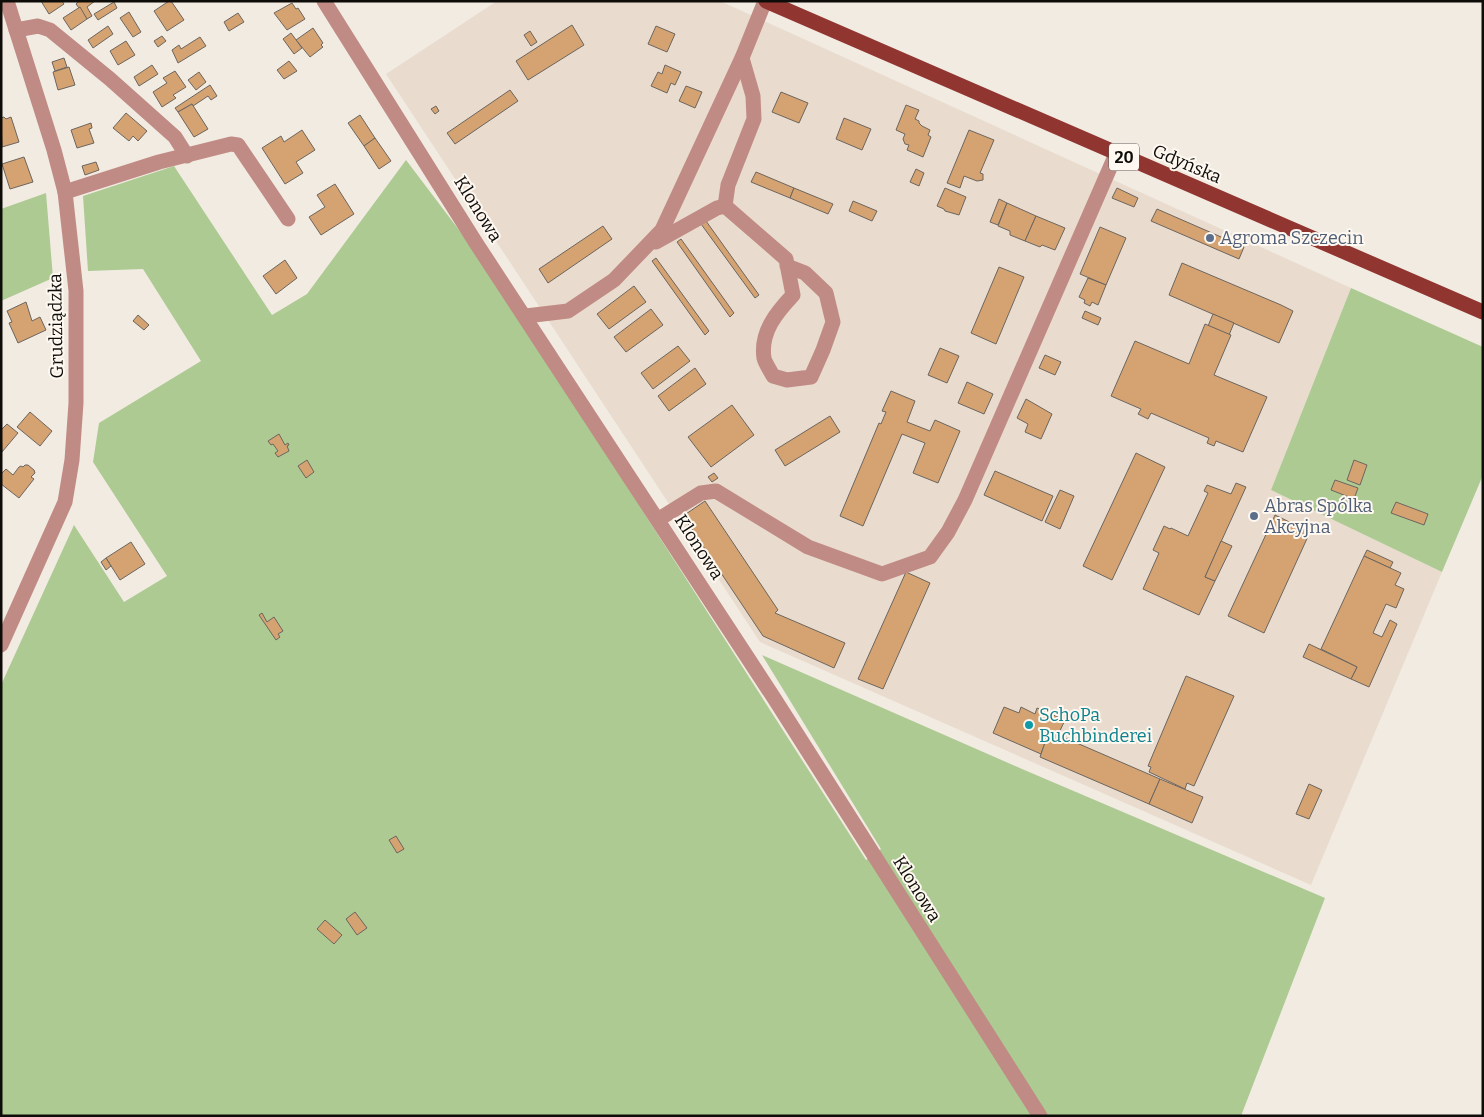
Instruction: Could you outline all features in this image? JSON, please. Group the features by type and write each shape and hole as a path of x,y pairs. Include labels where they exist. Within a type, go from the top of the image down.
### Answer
{"main road":[{"name":"Gdyńska","path":"765,1 1483,312"}],"street":[{"name":"Grudziądzka","path":"1,645 65,502 72,460 76,403 76,291 65,192 54,150 7,1"},
{"name":"Klonowa","path":"324,1 471,234 658,519 1040,1116"},
{"path":"526,316 568,311 614,280 662,230 742,58 765,1"},
{"path":"16,30 38,26 50,30 110,79 175,137 187,156"},
{"path":"725,206 728,186 754,119 753,96 742,58"},
{"path":"65,192 159,162 231,144 238,145 288,220"},
{"path":"658,519 701,493 716,491 808,547 882,574 930,557 948,532 964,500 1116,154"},
{"path":"643,249 717,208 725,206"},
{"path":"725,206 786,259 787,266 793,295 776,313 765,335 764,358 773,376 787,380 810,377 823,350 833,322 826,292 805,273 787,266"}],"shaded area":[{"path":"497,1 720,1 1351,288 1271,490 1442,572 1311,885 760,642 386,74"}],"green space":[{"path":"406,160 484,263 866,860 881,849 762,655 1022,769 1325,898 1241,1116 1,1116 1,685 74,525 124,602 167,576 93,462 99,423 201,361 143,269 88,271 83,196 174,166 272,315 307,294"},
{"path":"46,193 53,278 1,301 1,209"},
{"path":"1351,288 1483,347 1483,475 1442,572 1271,490"}],"building":[{"path":"41,1 62,1 64,4 49,14"},
{"path":"79,1 95,1 87,7 92,16 87,19 76,4"},
{"path":"171,1 184,20 167,31 154,11"},
{"path":"114,2 117,8 98,20 94,14"},
{"path":"292,3 296,9 298,8 305,19 287,30 274,13"},
{"path":"80,7 87,19 71,30 63,18"},
{"path":"129,12 141,32 133,37 120,18"},
{"path":"238,13 244,22 229,31 224,22"},
{"path":"572,25 584,45 528,80 516,61"},
{"path":"108,26 113,34 93,48 88,40"},
{"path":"656,26 675,34 667,52 648,44"},
{"path":"313,28 323,43 321,45 323,47 310,57 296,40"},
{"path":"530,31 537,42 531,46 524,35"},
{"path":"291,33 302,48 294,54 283,39"},
{"path":"162,36 166,41 158,47 154,41"},
{"path":"200,37 206,46 178,63 172,50 179,45 181,49"},
{"path":"126,41 135,55 118,65 110,51"},
{"path":"64,58 67,67 55,71 52,62"},
{"path":"289,61 297,71 284,79 277,70"},
{"path":"152,65 158,74 139,86 134,77"},
{"path":"665,65 681,72 675,85 671,83 667,93 651,86 658,72 662,74"},
{"path":"69,67 75,85 58,90 53,72"},
{"path":"175,71 186,87 173,95 176,98 162,107 153,92 167,83 163,78"},
{"path":"199,72 206,82 196,90 188,80"},
{"path":"210,85 217,96 211,100 208,96 193,106 192,104 178,112 175,108"},
{"path":"686,86 702,92 695,108 679,101"},
{"path":"510,90 518,101 455,144 447,133"},
{"path":"781,92 808,103 799,123 772,112"},
{"path":"192,104 208,129 194,137 178,112"},
{"path":"906,105 919,110 915,119 922,126 930,130 928,135 931,137 923,157 907,150 909,145 905,144 903,139 905,134 896,130"},
{"path":"436,106 439,111 435,114 431,109"},
{"path":"126,113 147,131 138,141 133,136 129,141 113,128"},
{"path":"360,115 375,138 364,146 348,123"},
{"path":"4,117 6,119 11,117 19,142 2,147 1,118"},
{"path":"844,118 871,129 862,150 836,139"},
{"path":"91,123 92,128 89,129 94,143 77,148 71,130"},
{"path":"302,130 315,150 296,162 303,173 285,184 262,148 281,136 284,142"},
{"path":"969,130 994,140 980,173 983,174 983,180 977,181 964,176 960,188 947,183"},
{"path":"375,138 391,161 379,169 364,146"},
{"path":"24,157 33,182 10,189 2,164"},
{"path":"96,162 99,170 85,175 82,166"},
{"path":"916,169 924,173 919,186 910,182"},
{"path":"756,172 794,188 790,198 751,182"},
{"path":"335,184 354,214 321,235 309,217 325,207 317,195"},
{"path":"794,188 833,204 828,214 790,198"},
{"path":"945,188 966,197 959,215 945,211 937,206"},
{"path":"1117,188 1138,198 1134,207 1112,198"},
{"path":"999,199 1007,203 998,225 990,222"},
{"path":"853,201 877,211 872,221 849,211"},
{"path":"1007,203 1036,216 1025,241 1010,235 1010,231 998,226"},
{"path":"1157,209 1244,247 1239,259 1151,221"},
{"path":"1036,216 1065,228 1055,250 1025,241"},
{"path":"706,221 759,295 755,298 701,224"},
{"path":"603,226 612,239 548,283 539,269"},
{"path":"1100,227 1126,238 1106,285 1080,274"},
{"path":"681,239 734,313 730,317 677,242"},
{"path":"656,258 709,331 705,335 652,261"},
{"path":"285,260 297,278 276,294 263,276"},
{"path":"1182,263 1293,311 1279,343 1169,295"},
{"path":"999,267 1024,277 996,344 971,333"},
{"path":"1088,278 1106,285 1098,305 1092,302 1090,306 1079,297"},
{"path":"634,286 646,302 609,329 597,314"},
{"path":"26,302 32,321 40,317 46,330 18,343 9,323 12,322 7,311"},
{"path":"651,309 663,325 626,352 614,337"},
{"path":"1085,311 1101,318 1098,325 1082,318"},
{"path":"1213,314 1234,323 1229,335 1208,326"},
{"path":"138,315 149,325 144,330 133,321"},
{"path":"1205,324 1231,335 1214,375 1267,397 1243,452 1216,441 1214,446 1207,443 1209,438 1151,413 1148,419 1138,414 1141,409 1111,396 1135,341 1189,364"},
{"path":"678,346 690,361 653,389 641,373"},
{"path":"940,348 959,356 947,383 928,375"},
{"path":"1045,355 1061,362 1055,375 1039,368"},
{"path":"695,368 706,384 669,411 658,396"},
{"path":"967,382 993,394 984,414 958,403"},
{"path":"891,391 915,401 907,422 930,431 935,420 960,431 938,483 913,473 925,443 902,434 863,526 840,516 879,423 881,424 886,412 882,411"},
{"path":"1026,399 1052,414 1041,439 1025,432 1028,424 1017,418"},
{"path":"732,405 754,435 711,467 688,437"},
{"path":"30,412 52,431 40,446 17,427"},
{"path":"830,416 840,432 785,466 775,450"},
{"path":"7,424 18,433 2,452 1,430"},
{"path":"279,434 285,445 288,443 289,451 278,457 275,453 278,451 268,441"},
{"path":"1136,453 1165,467 1112,580 1083,566"},
{"path":"307,460 314,472 306,478 298,466"},
{"path":"1354,460 1367,465 1360,485 1347,480"},
{"path":"25,465 34,470 35,473 31,477 34,479 19,498 1,484 1,474 6,469 13,475 19,467"},
{"path":"995,471 1053,496 1042,521 984,495"},
{"path":"714,473 718,478 712,482 708,477"},
{"path":"1335,480 1358,488 1354,499 1331,490"},
{"path":"1236,483 1246,487 1205,577 1215,581 1199,615 1143,589 1159,553 1153,550 1164,526 1188,536 1208,493 1204,491 1207,485 1231,494"},
{"path":"1060,490 1074,496 1060,529 1045,522"},
{"path":"705,501 778,610 775,613 845,643 834,668 763,636 683,516"},
{"path":"1396,502 1428,514 1424,525 1391,513"},
{"path":"1275,515 1310,532 1264,633 1228,616"},
{"path":"1221,541 1232,546 1215,581 1205,577"},
{"path":"131,542 145,564 120,580 106,558"},
{"path":"1367,550 1393,562 1390,568 1364,556"},
{"path":"1364,556 1401,573 1395,585 1404,589 1396,608 1386,604 1373,633 1382,637 1390,620 1397,624 1369,687 1351,679 1357,667 1321,649"},
{"path":"106,558 111,566 106,570 101,562"},
{"path":"906,572 930,583 883,689 858,679"},
{"path":"262,613 267,622 274,617 283,631 278,634 280,637 276,640 259,615"},
{"path":"1309,644 1357,667 1351,679 1303,657"},
{"path":"1186,676 1234,696 1194,786 1187,783 1185,789 1149,772 1151,767 1148,766"},
{"name":"SchoPa Buchbinderei","path":"1004,707 1019,713 1021,707 1035,714 1037,708 1065,720 1058,735 1049,731 1041,754 993,733"},
{"path":"1049,731 1160,779 1149,804 1040,757"},
{"path":"1160,779 1203,797 1192,823 1149,804"},
{"path":"1309,784 1322,790 1309,819 1296,814"},
{"path":"396,836 404,849 397,853 389,840"},
{"path":"355,912 367,928 357,935 346,919"},
{"path":"325,920 342,935 334,944 317,929"}],"place":[{"name":"Agroma Szczecin","path":"1210,238"},
{"name":"Abras Spólka Akcyjna","path":"1254,516"},
{"name":"SchoPa Buchbinderei","path":"1029,725"}]}
